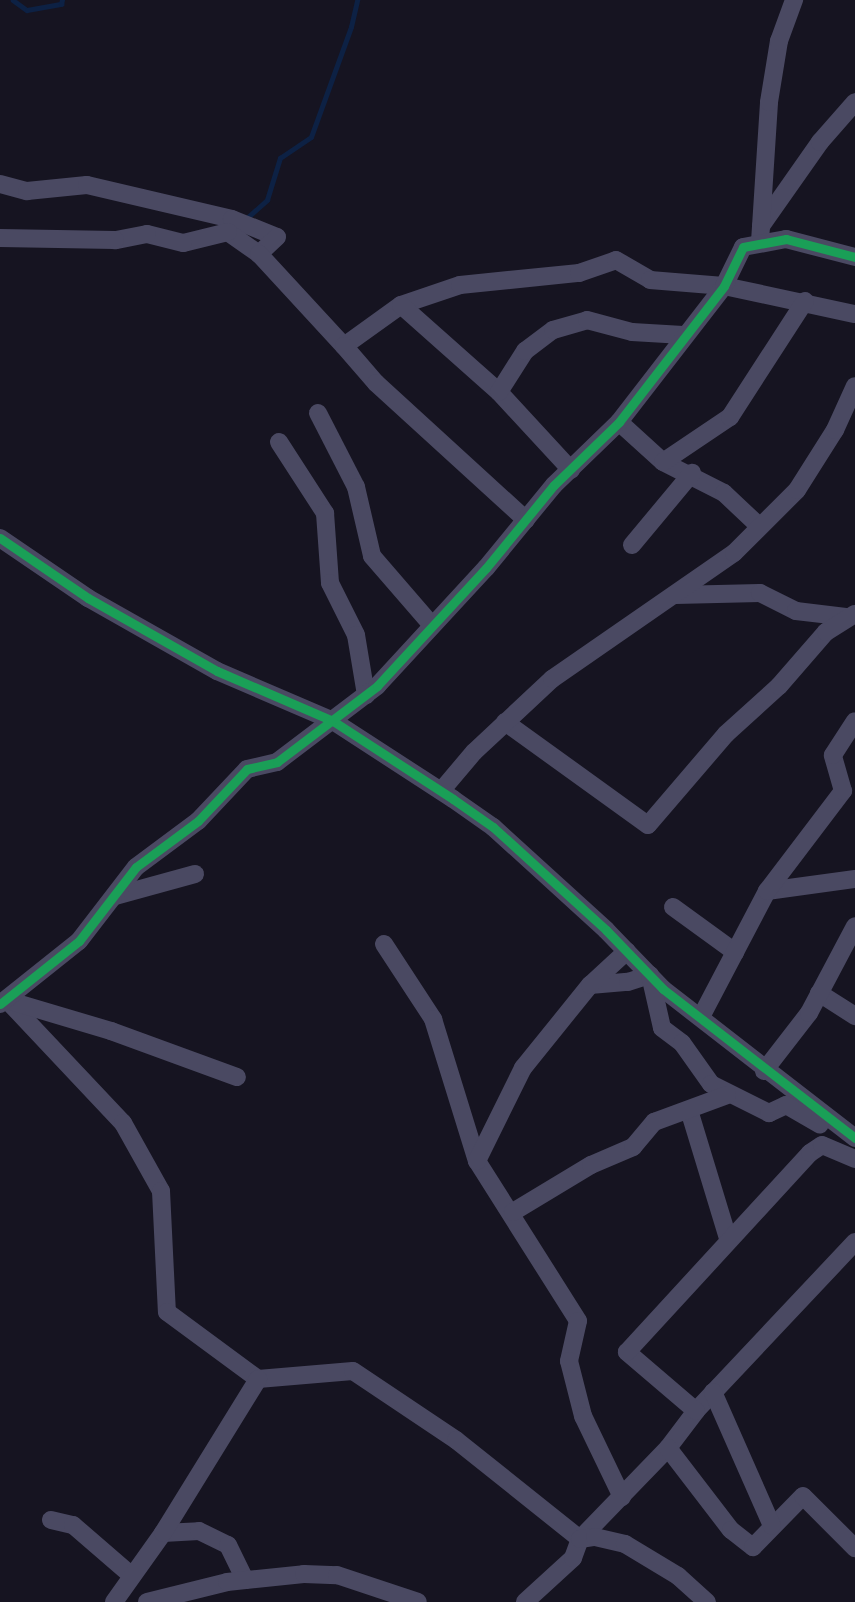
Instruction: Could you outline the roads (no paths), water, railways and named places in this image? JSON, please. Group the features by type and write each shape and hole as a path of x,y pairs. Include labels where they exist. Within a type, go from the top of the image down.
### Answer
{"street":[{"path":"760,234 769,102 779,41 794,0"},
{"path":"4,1002 79,942 136,867 198,821 247,769 277,762 366,695 619,422 683,335 724,285 743,247 760,234 820,142 855,102"},
{"path":"0,184 27,191 87,184 232,219 277,237 259,254"},
{"path":"1,237 115,240 147,234 183,243 228,232 259,254 376,383 526,520"},
{"path":"760,234 855,257"},
{"path":"344,346 401,305 460,285 579,273 616,260 650,280 724,285 805,300 855,314"},
{"path":"663,463 730,417 805,300"},
{"path":"401,305 499,392 572,470"},
{"path":"499,392 525,351 553,330 587,320 632,332 683,335"},
{"path":"441,791 505,722 552,679 671,595 706,576 797,490 816,464 855,386"},
{"path":"318,413 356,487 372,556 431,624"},
{"path":"619,422 663,463 692,473 724,493 759,526"},
{"path":"279,442 325,513 330,583 356,635 366,695"},
{"path":"632,545 692,473"},
{"path":"0,538 88,598 217,671 333,721 493,827 650,975 702,1016 764,1071 855,1138"},
{"path":"671,595 760,593 796,611 850,615"},
{"path":"505,722 648,825 726,734 779,686 826,632 850,615"},
{"path":"702,1016 768,891 843,790 834,755 855,721"},
{"path":"115,895 195,874"},
{"path":"768,891 855,879"},
{"path":"673,907 736,952"},
{"path":"764,1071 819,993 855,926"},
{"path":"384,944 433,1019 477,1161 513,1212 578,1321 569,1361 580,1405 622,1497"},
{"path":"477,1161 523,1068 590,985 627,951"},
{"path":"590,985 628,982 650,975"},
{"path":"650,975 662,1028 682,1043 711,1084 727,1095 769,1113 786,1105 832,1132 855,1158"},
{"path":"819,993 855,1016"},
{"path":"4,1002 111,1031 237,1077"},
{"path":"4,1002 123,1123 161,1191 167,1312 258,1379 353,1371 456,1440 580,1539 625,1544 678,1576 707,1602"},
{"path":"513,1212 591,1165 633,1147 654,1122 727,1095"},
{"path":"689,1110 728,1238"},
{"path":"696,1411 627,1352 728,1238 810,1153 822,1146 855,1158"},
{"path":"525,1602 573,1558 580,1539 668,1448 713,1392 855,1242"},
{"path":"114,1602 163,1533 258,1379"},
{"path":"713,1392 772,1526"},
{"path":"668,1448 730,1530 752,1547 803,1496 855,1548"},
{"path":"51,1520 73,1525 131,1576"},
{"path":"163,1533 199,1531 228,1545 245,1580"},
{"path":"147,1602 245,1580 337,1575 418,1602"}],"waterway":[{"path":"13,0 27,10 61,4 62,0"},
{"path":"247,218 267,200 280,158 311,137 351,27 357,0"}]}
